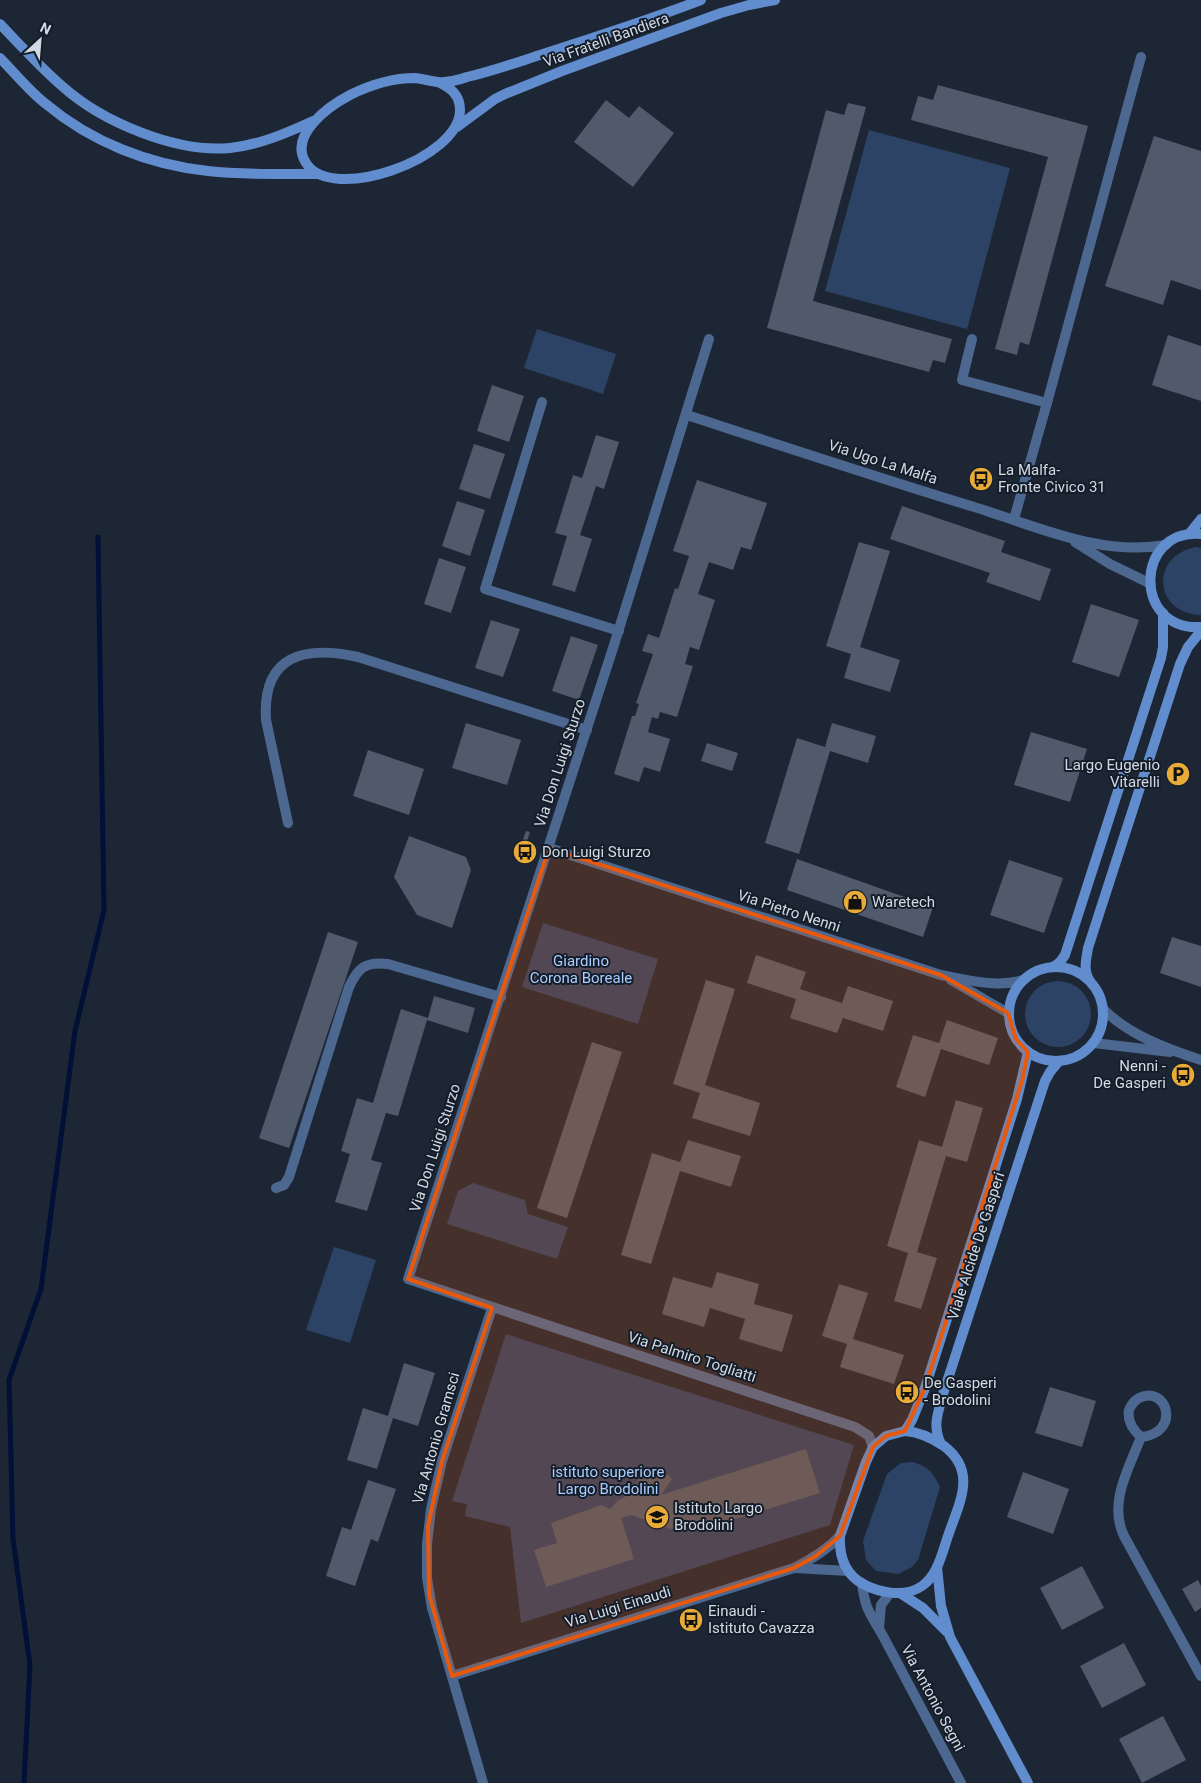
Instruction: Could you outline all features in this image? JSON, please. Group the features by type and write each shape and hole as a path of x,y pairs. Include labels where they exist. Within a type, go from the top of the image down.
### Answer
{"street":[{"name":"Via Fratelli Bandiera","path":"318,174 308,166 302,154 306,133 314,121 324,112 351,95 385,82 413,78 438,82 466,78 701,0"},
{"name":"Via Fratelli Bandiera","path":"0,58 44,103 61,116 100,139 142,157 185,168 208,171 318,174 332,178 357,178 399,168 414,161 435,149 456,128 495,99 532,83 721,13 775,0"},
{"name":"Via Fratelli Bandiera","path":"0,24 62,86 77,98 111,119 149,135 189,145 229,148 247,145 287,133 314,121"},
{"path":"1014,519 1141,56"},
{"path":"438,82 452,90 458,99 460,114 456,128"},
{"name":"Via Don Luigi Sturzo","path":"408,1279 619,631 709,339"},
{"path":"972,339 962,380 1047,403"},
{"path":"542,402 485,589 619,631"},
{"name":"Via Ugo La Malfa","path":"687,415 1014,519 1070,539 1129,548 1166,545"},
{"path":"1189,534 1201,519"},
{"path":"1201,534 1189,534 1177,538 1166,545 1151,566 1149,583 1153,600 1162,613 1182,626 1201,627"},
{"name":"Via Ugo La Malfa","path":"1070,539 1110,564 1149,583"},
{"path":"1054,967 1065,955 1159,664 1163,647 1162,613"},
{"path":"1090,981 1074,970 1054,967 1037,970 1023,980 1012,995 1008,1014 1012,1031 1021,1046 1043,1060 1067,1060 1082,1054 1094,1043 1100,1032 1103,1021 1103,1009 1098,991 1086,975 1085,969 1091,939 1180,664 1191,641 1201,631"},
{"path":"288,822 266,720 266,705 269,690 277,671 287,661 298,655 322,652 358,657 587,730"},
{"name":"Via Pietro Nenni","path":"548,848 942,975 1011,984 1023,980"},
{"path":"276,1188 284,1185 289,1177 349,988 356,973 361,968 374,963 388,964 501,997"},
{"path":"942,975 992,1002 1008,1014"},
{"path":"1103,1009 1131,1031 1201,1060"},
{"path":"1094,1043 1181,1053"},
{"name":"Viale Alcide De Gasperi","path":"905,1431 926,1388 1017,1099 1028,1052"},
{"name":"Viale Alcide De Gasperi","path":"941,1444 937,1436 935,1423 943,1394 1045,1081 1059,1061"},
{"name":"Via Palmiro Togliatti","path":"408,1279 855,1427 869,1436 873,1447"},
{"name":"Via Antonio Gramsci","path":"483,1783 430,1594 427,1544 436,1484 492,1308"},
{"path":"879,1628 881,1605 895,1593 912,1591 922,1586 937,1567 960,1500 963,1483 964,1474 954,1455 941,1444 927,1436 905,1431 886,1436 873,1447 840,1536 840,1550 848,1571 862,1583 895,1593 913,1600 929,1613 950,1637"},
{"path":"1141,1437 1121,1490 1118,1514 1122,1531 1201,1676"},
{"name":"Via Luigi Einaudi","path":"452,1676 794,1568 829,1547 840,1536"},
{"path":"937,1567 941,1606 950,1637 1028,1783"},
{"name":"Via Luigi Einaudi","path":"794,1568 848,1571"},
{"name":"Via Antonio Segni","path":"862,1583 864,1602 870,1616 879,1628 961,1783"}],"highlighted area":[{"path":"549,848 941,975 1008,1013 1016,1039 1028,1052 1022,1081 925,1388 905,1431 886,1436 873,1447 840,1536 816,1556 794,1568 452,1676 429,1594 428,1526 442,1461 492,1308 408,1279"}],"green space":[{"path":"869,130 1010,168 967,329 825,291"},
{"path":"537,329 616,354 603,394 524,368"},
{"path":"1196,547 1201,548 1201,615 1185,612 1174,605 1166,595 1163,584 1165,572 1170,561 1181,552"},
{"name":"Giardino Corona Boreale","path":"543,923 658,959 638,1024 522,987"},
{"path":"1058,981 1070,984 1081,991 1088,1002 1091,1014 1088,1026 1081,1037 1070,1044 1058,1047 1046,1044 1035,1037 1028,1026 1025,1014 1028,1002 1035,991 1046,984"},
{"path":"473,1183 525,1200 528,1214 568,1227 557,1259 447,1224 458,1191"},
{"path":"334,1247 376,1260 350,1343 306,1330"},
{"name":"istituto superiore Largo Brodolini","path":"506,1334 854,1445 830,1525 521,1623 510,1527 465,1516 467,1504 452,1501"},
{"path":"913,1462 930,1471 940,1487 918,1560 912,1567 898,1574 876,1571 866,1560 863,1541 887,1474 901,1463"}],"building":[{"path":"938,85 1088,126 1029,345 1020,342 1017,355 995,349 1048,157 911,120 918,96 933,100"},
{"path":"606,100 629,118 639,106 674,133 633,187 574,142"},
{"path":"848,103 866,107 813,301 952,339 945,363 933,360 929,372 767,328 826,110 844,115"},
{"path":"1154,136 1201,151 1201,290 1171,280 1163,305 1105,286"},
{"path":"1168,335 1201,346 1201,401 1152,385"},
{"path":"492,385 524,396 509,442 477,431"},
{"path":"596,435 619,442 604,489 596,486 580,535 592,539 575,592 552,585 567,536 555,533 573,475 582,478"},
{"path":"474,444 505,454 490,499 459,489"},
{"path":"697,480 767,503 751,550 741,547 733,570 709,562 698,594 715,600 699,650 690,647 685,664 693,666 677,717 660,712 658,719 652,717 648,732 670,739 660,772 644,767 639,782 614,774 632,716 635,716 639,704 636,703 653,654 642,651 648,634 659,638 675,588 678,589 689,556 673,551"},
{"path":"457,501 485,510 470,556 442,546"},
{"path":"902,506 1005,541 1001,552 1051,569 1040,601 986,582 990,573 890,539"},
{"path":"859,542 890,551 860,647 900,660 890,692 844,678 851,654 826,646"},
{"path":"439,558 466,567 451,613 424,604"},
{"path":"1091,604 1139,620 1119,677 1072,662"},
{"path":"491,620 520,629 503,677 475,668"},
{"path":"571,636 598,645 579,700 552,691"},
{"path":"466,723 521,740 507,785 452,768"},
{"path":"832,723 876,736 868,763 830,751 799,854 765,843 797,738 825,747"},
{"path":"1031,732 1087,749 1070,802 1014,785"},
{"path":"707,743 738,753 732,771 701,761"},
{"path":"368,750 424,769 409,815 353,796"},
{"path":"526,831 530,832 525,847 521,845"},
{"path":"409,836 466,857 471,870 452,928 417,915 394,877"},
{"path":"797,859 933,907 923,937 787,890"},
{"path":"1009,860 1063,878 1044,933 990,915"},
{"path":"328,932 358,942 289,1148 259,1138"},
{"path":"1172,937 1201,946 1201,987 1160,973"},
{"path":"756,955 806,972 800,989 842,1003 848,986 893,1001 883,1031 843,1018 837,1033 790,1018 796,999 747,983"},
{"path":"706,980 735,989 705,1085 760,1103 750,1136 692,1118 700,1093 673,1084"},
{"path":"434,996 475,1008 468,1033 427,1020 398,1116 386,1113 371,1160 382,1163 367,1211 335,1202 350,1154 341,1151 357,1098 373,1103 401,1009 428,1018"},
{"path":"947,1020 998,1038 989,1065 941,1049 925,1097 896,1087 913,1035 939,1043"},
{"path":"592,1042 622,1052 567,1218 537,1208"},
{"path":"956,1100 983,1108 967,1162 946,1156 917,1252 937,1258 921,1309 894,1301 908,1253 887,1246 919,1140 942,1147"},
{"path":"688,1140 741,1156 731,1187 680,1171 651,1264 621,1255 652,1153 680,1162"},
{"path":"717,1272 759,1284 754,1304 793,1315 782,1352 739,1339 745,1319 710,1308 704,1327 662,1314 673,1277 712,1288"},
{"path":"839,1284 868,1293 853,1339 904,1355 894,1384 840,1367 847,1344 822,1336"},
{"path":"404,1363 435,1373 418,1426 393,1418 377,1469 347,1460 363,1408 388,1416"},
{"path":"1050,1387 1096,1401 1082,1447 1035,1433"},
{"name":"Istituto Largo Brodolini","path":"806,1449 820,1493 706,1528 702,1520 671,1529 631,1515 621,1518 634,1559 546,1587 534,1550 557,1543 551,1523 601,1505 610,1509 617,1501 633,1490 641,1475 662,1468 665,1475 669,1475 672,1479 661,1495"},
{"path":"1023,1472 1069,1489 1053,1534 1007,1517"},
{"path":"368,1480 396,1489 378,1542 371,1539 355,1586 326,1576 342,1527 351,1530"},
{"path":"1082,1566 1104,1608 1062,1630 1040,1588"},
{"path":"1198,1580 1201,1586 1201,1608 1195,1612 1182,1589"},
{"path":"1124,1643 1146,1685 1102,1708 1080,1666"},
{"path":"1163,1716 1186,1760 1142,1783 1119,1739"}],"waterway":[{"path":"24,1783 30,1665 13,1539 9,1380 41,1289 75,1031 104,910 98,537"}],"place":[{"name":"La Malfa- Fronte Civico 31","path":"981,479"},
{"name":"Largo Eugenio Vitarelli","path":"1178,774"},
{"name":"Don Luigi Sturzo","path":"525,852"},
{"name":"Waretech","path":"855,902"},
{"name":"Nenni - De Gasperi","path":"1183,1075"},
{"name":"De Gasperi - Brodolini","path":"907,1392"},
{"name":"Istituto Largo Brodolini","path":"657,1517"},
{"name":"Einaudi - Istituto Cavazza","path":"691,1620"}]}
